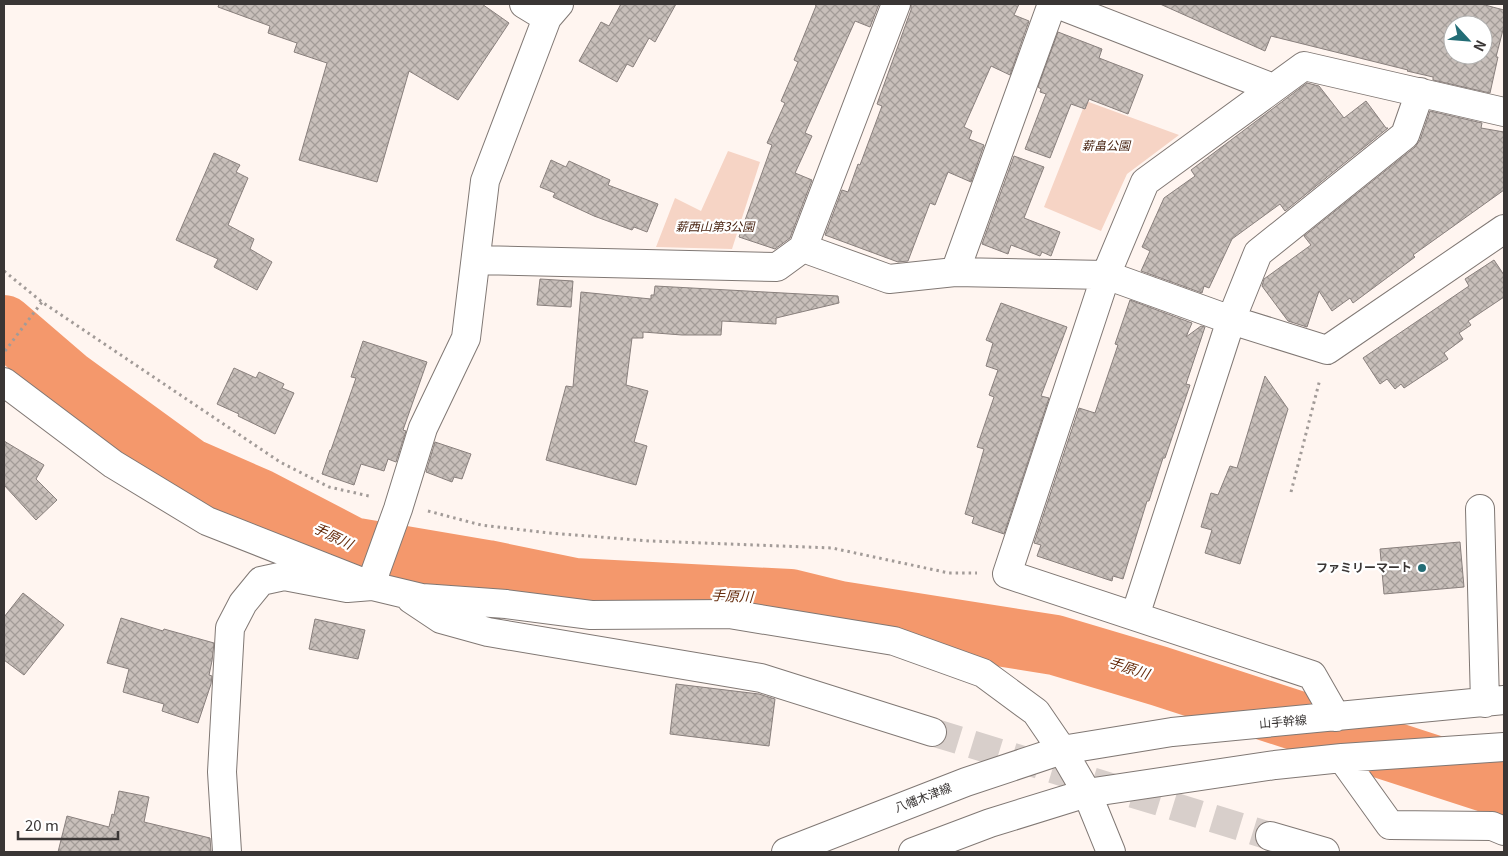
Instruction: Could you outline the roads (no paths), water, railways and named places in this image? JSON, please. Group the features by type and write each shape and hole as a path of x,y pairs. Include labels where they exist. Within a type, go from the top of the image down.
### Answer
{"street":[{"path":"374,578 399,506 422,428 466,338 485,181 553,11 524,4"},
{"path":"476,260 778,267 803,248 896,4"},
{"path":"956,272 1052,4"},
{"path":"1058,4 1273,88"},
{"path":"1336,717 1312,675 1008,574 1106,275 1145,182 1304,66 1504,112"},
{"path":"1135,616 1232,320 1258,253 1405,134 1420,92"},
{"path":"803,248 889,279 956,272 1106,275 1232,320 1327,350 1504,229"},
{"path":"4,382 113,464 207,521 374,578 442,619 488,632 761,678 932,732"},
{"path":"1480,509 1494,701"},
{"path":"227,852 222,772 230,628 243,603 261,581 284,576 347,588 374,578"},
{"path":"403,594 422,598 506,604 591,615 728,614 894,641 983,672 1036,712 1062,750 1087,793 1111,852"},
{"name":"山手幹線","path":"1062,750 1172,732 1494,701"},
{"path":"913,852 990,823 1087,793 1275,765 1342,758 1491,749"},
{"name":"八幡木津線","path":"786,852 966,782 1062,750"},
{"path":"1342,758 1390,825 1492,826 1504,831"},
{"path":"1270,836 1325,852"}],"waterway":[{"name":"手原川","path":"4,325 68,380 189,468 260,499 352,547 487,570 574,588 790,599 839,611 1055,645 1159,676 1504,788"}],"tunnel":[{"path":"932,732 1270,836"}],"place":[{"name":"ファミリーマート","path":"1422,568"}],"park label":[{"name":"薪畠公園","path":"1106,146"},
{"name":"薪西山第3公園","path":"715,227"}]}
